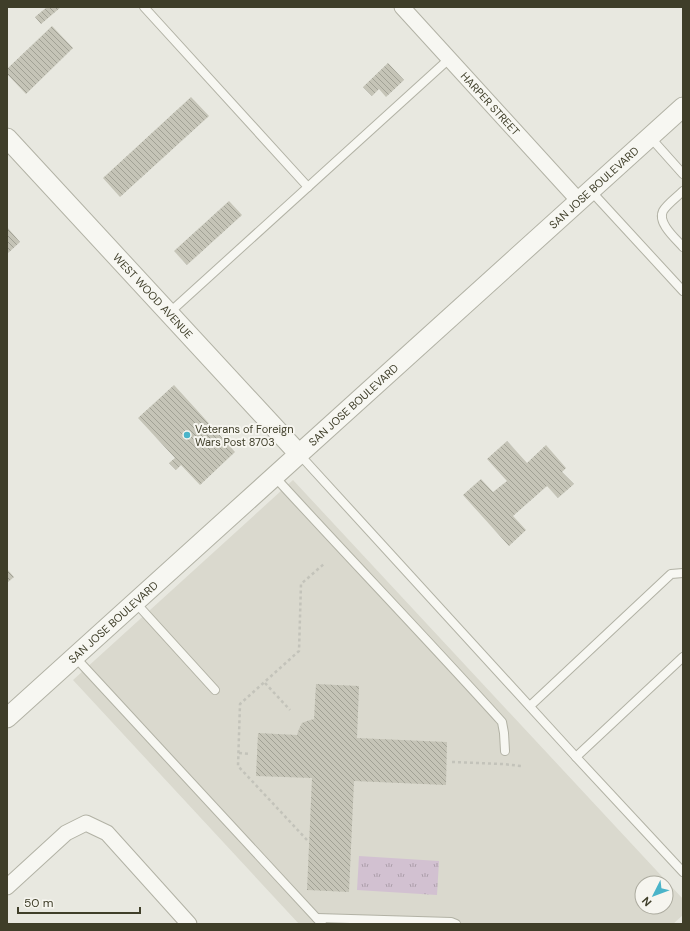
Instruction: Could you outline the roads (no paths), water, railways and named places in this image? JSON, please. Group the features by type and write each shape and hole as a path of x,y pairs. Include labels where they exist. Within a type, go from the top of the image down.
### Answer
{"street":[{"name":"HARPER STREET","path":"402,7 449,59 584,196"},
{"name":"SAN JOSE BOULEVARD","path":"7,718 683,107"},
{"name":"WEST WOOD AVENUE","path":"7,138 299,454"},
{"path":"7,887 66,833 86,823 107,833 189,924"}],"lane":[{"path":"144,7 308,187"},
{"path":"169,313 449,59"},
{"path":"650,137 683,174"},
{"path":"683,191 663,210 661,216 663,224 683,247"},
{"path":"584,196 683,291"},
{"path":"299,454 683,872"},
{"path":"274,476 449,663 502,722 505,751"},
{"path":"530,706 671,574 683,573"},
{"path":"135,602 215,690"},
{"path":"75,657 319,921 451,922 456,924"},
{"path":"576,757 683,657"}],"place":[{"name":"Veterans of Foreign Wars Post 8703","path":"187,435"}]}
